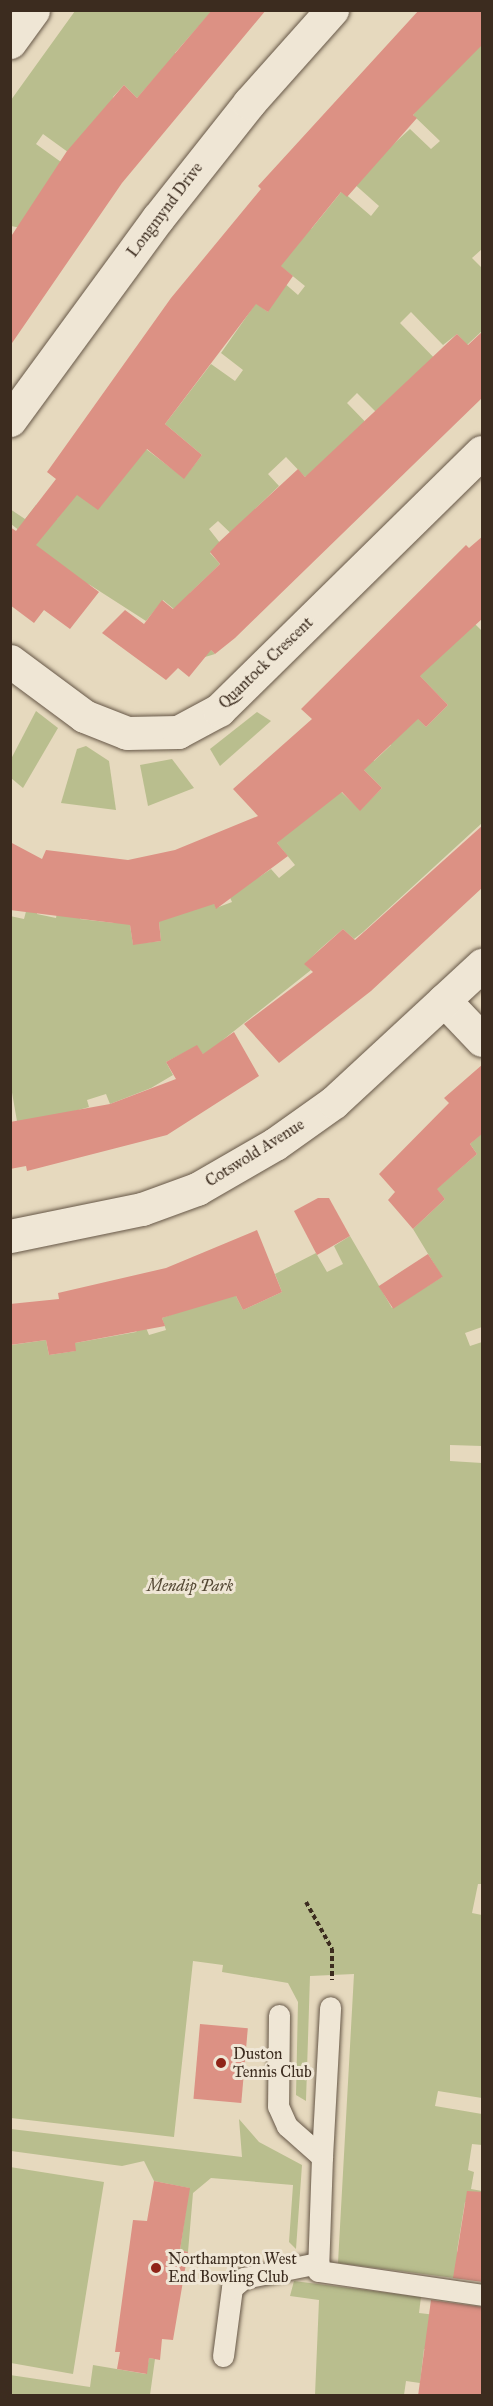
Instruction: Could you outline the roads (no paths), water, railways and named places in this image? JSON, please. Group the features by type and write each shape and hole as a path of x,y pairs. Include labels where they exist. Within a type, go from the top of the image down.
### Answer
{"street":[{"path":"10,42 33,10"},
{"name":"Longmynd Drive","path":"10,420 158,218 249,102 332,10"},
{"name":"Quantock Crescent","path":"10,661 95,720 127,733 178,732 219,710 483,452"},
{"name":"Cotswold Avenue","path":"10,1236 142,1209 197,1189 275,1144 334,1102 483,965"},
{"path":"444,1000 483,1040"}],"lane":[{"path":"330,2007 318,2271 483,2295"},
{"path":"279,2015 278,2106 287,2126 322,2157"},
{"path":"223,2356 232,2288 244,2278 318,2263"}],"place":[{"name":"Duston Tennis Club","path":"221,2063"},
{"name":"Northampton West End Bowling Club","path":"156,2268"}],"park label":[{"name":"Mendip Park","path":"190,1586"}]}
